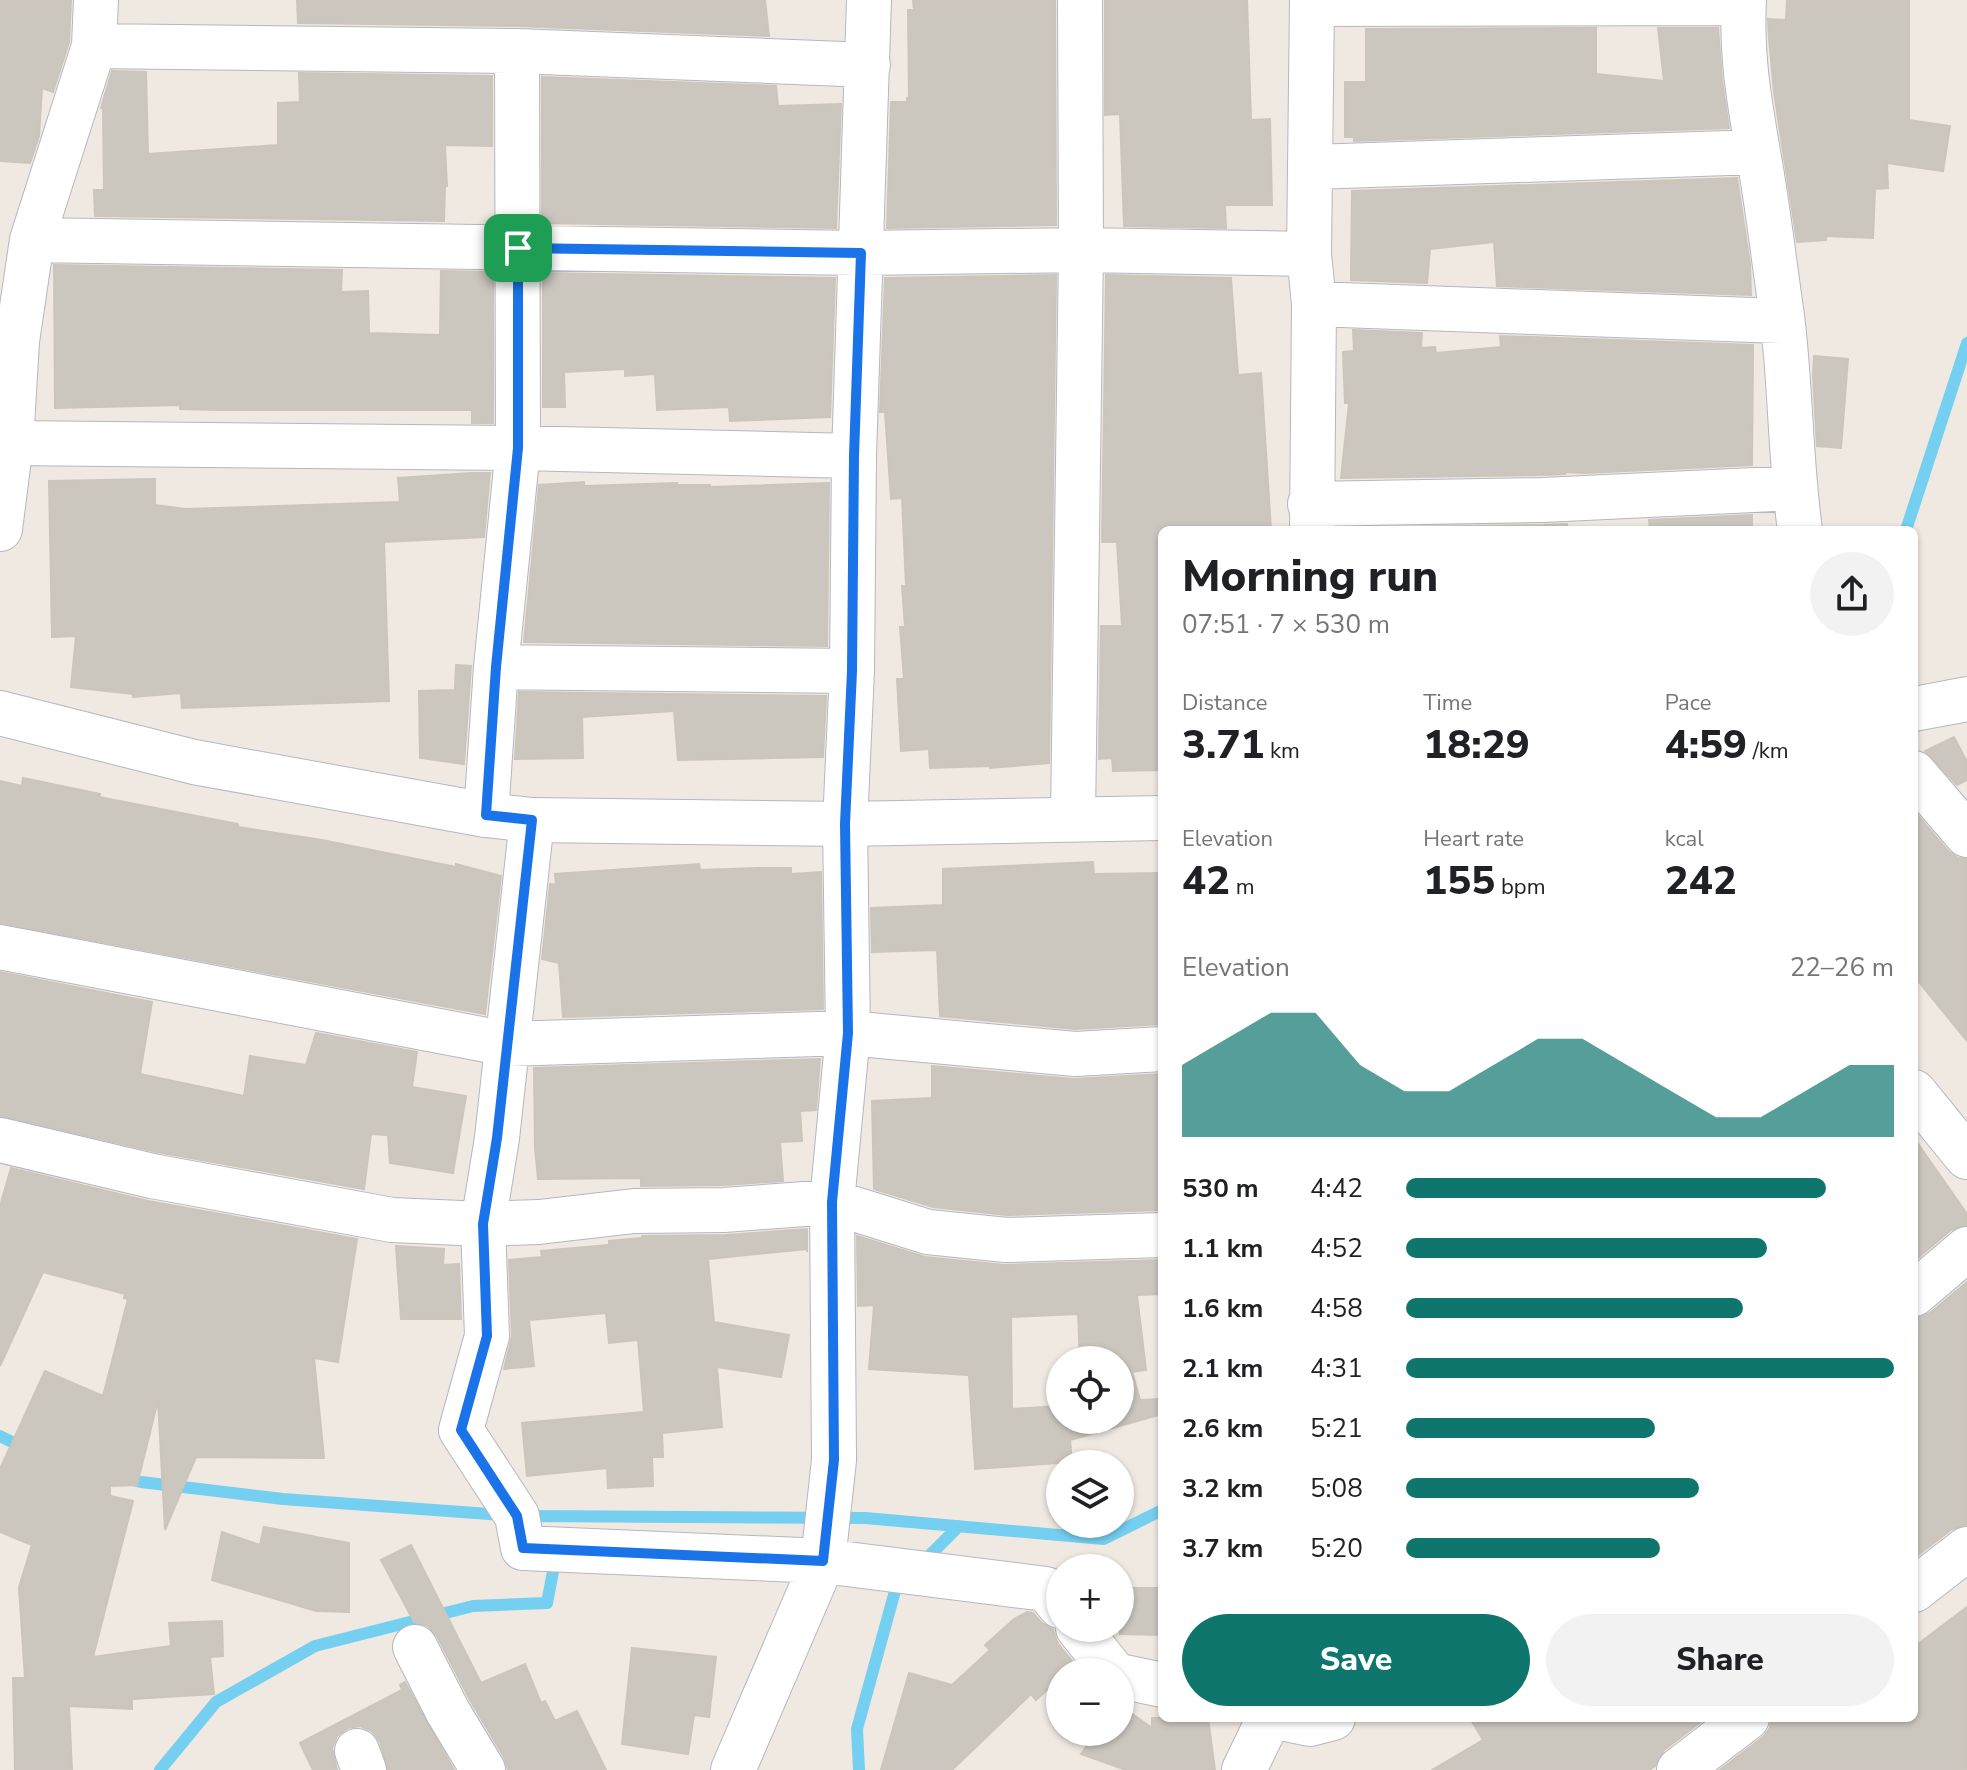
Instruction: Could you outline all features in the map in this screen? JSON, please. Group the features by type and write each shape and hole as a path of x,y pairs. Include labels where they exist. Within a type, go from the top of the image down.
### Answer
{"street":[{"path":"0,529 11,443 17,341 32,240 94,46 96,0"},
{"path":"733,1770 823,1561 834,1460 832,1202 848,1033 845,824 852,671 854,456 869,0"},
{"path":"1073,818 1081,250 1080,0"},
{"path":"1794,488 1543,500 1311,517 1314,304 1309,254 1312,2 1744,2 1743,48 1747,90 1782,321 1799,526"},
{"path":"94,46 517,51 868,65"},
{"path":"486,815 496,667 518,448 517,51"},
{"path":"1312,167 1758,152"},
{"path":"32,240 861,253 1081,250 1309,254"},
{"path":"1314,304 1782,321"},
{"path":"11,443 518,448 854,456"},
{"path":"496,667 852,671"},
{"path":"1918,708 1967,699"},
{"path":"0,713 194,762 486,815 532,820 845,824 1158,818"},
{"path":"1918,778 1967,835"},
{"path":"532,820 497,1138 483,1224 487,1336 461,1430 517,1516 523,1548 823,1561 1046,1589"},
{"path":"0,947 507,1044 848,1033 1075,1054 1158,1049"},
{"path":"1918,1097 1967,1157"},
{"path":"0,1140 152,1176 392,1220 483,1224 539,1222 634,1211 724,1210 832,1202 928,1232 959,1236 1006,1240 1158,1235"},
{"path":"1918,1291 1967,1249"},
{"path":"1918,1587 1967,1549"},
{"path":"1089,1642 1102,1658"},
{"path":"415,1647 448,1712 483,1770"},
{"path":"1134,1679 1158,1684"},
{"path":"1244,1770 1267,1722"},
{"path":"1679,1770 1742,1722"}],"building":[{"path":"0,0 71,0 69,42 53,92 42,88 39,136 30,163 0,161"},
{"path":"297,0 765,0 769,36 517,26 298,23"},
{"path":"913,0 1055,0 1056,225 887,228 891,102 907,102 909,98 908,10 914,10"},
{"path":"1105,0 1247,0 1251,120 1270,119 1272,205 1225,205 1226,228 1124,226 1120,114 1105,115"},
{"path":"1787,0 1909,0 1909,120 1950,126 1943,171 1887,163 1888,188 1875,189 1873,238 1826,236 1826,240 1797,242 1774,92 1768,19 1786,20"},
{"path":"1596,28 1596,74 1664,81 1658,28 1718,28 1729,128 1354,141 1354,137 1345,137 1345,82 1366,82 1366,29"},
{"path":"112,71 146,72 148,154 278,145 278,103 300,102 299,73 492,76 492,146 445,145 447,186 444,221 95,216 94,190 104,190 101,108"},
{"path":"542,77 776,86 778,106 841,104 836,228 542,223"},
{"path":"1737,178 1750,264 1751,295 1497,286 1494,242 1430,249 1427,283 1351,280 1352,191"},
{"path":"54,265 342,270 341,292 368,291 369,333 440,335 441,271 493,272 493,423 472,423 472,410 219,410 180,409 180,405 55,408"},
{"path":"543,273 835,278 830,417 730,421 729,407 657,410 655,374 625,376 625,369 564,372 565,407 543,407"},
{"path":"1056,275 1049,763 990,768 930,768 929,749 901,751 897,679 904,679 900,627 905,627 902,586 906,586 902,498 891,499 885,412 880,412 885,278"},
{"path":"1106,275 1231,278 1238,375 1261,373 1271,526 1158,526 1158,770 1113,771 1112,758 1099,759 1101,626 1122,626 1117,542 1102,542"},
{"path":"1353,330 1422,333 1421,348 1435,347 1436,353 1501,347 1500,336 1753,345 1752,465 1542,475 1341,478 1349,403 1345,403 1343,352 1354,351"},
{"path":"1814,356 1848,359 1841,448 1817,446"},
{"path":"490,473 484,537 384,542 389,701 182,708 181,693 133,697 133,694 71,687 76,636 52,637 49,481 155,479 155,505 186,509 400,502 398,478"},
{"path":"584,482 584,486 677,483 710,487 829,483 827,646 524,642 539,485"},
{"path":"1752,515 1752,526 1650,526 1649,520"},
{"path":"1543,525 1567,526 1475,526"},
{"path":"456,665 471,666 464,764 420,758 419,691 455,690"},
{"path":"519,692 826,696 823,757 678,760 674,711 582,717 583,758 515,759"},
{"path":"1954,737 1967,762 1967,780 1957,785 1925,751"},
{"path":"23,778 100,794 99,797 238,824 238,827 456,867 456,864 501,876 485,1014 0,923 0,781 22,786"},
{"path":"1918,816 1948,851 1958,858 1967,859 1967,1041 1918,981"},
{"path":"1093,862 1094,874 1158,873 1158,1024 1075,1029 940,1016 937,950 872,952 871,908 943,905 943,869"},
{"path":"699,864 700,870 791,868 791,874 821,872 823,1009 563,1017 559,963 542,959 550,884 556,885 555,874"},
{"path":"0,972 152,1002 140,1074 244,1096 250,1056 306,1065 316,1033 417,1052 412,1087 466,1096 453,1173 390,1163 388,1135 371,1134 364,1189 157,1152 0,1116"},
{"path":"820,1059 816,1110 800,1111 802,1141 780,1142 783,1181 641,1186 641,1178 538,1179 534,1068"},
{"path":"932,1066 1073,1079 1158,1074 1158,1210 1007,1215 933,1207 874,1189 872,1101 932,1098"},
{"path":"1918,1144 1967,1214 1967,1225 1951,1230 1918,1258"},
{"path":"11,1168 148,1201 357,1239 338,1362 314,1358 324,1458 196,1457 165,1530 158,1400 137,1485 110,1486 110,1496 133,1501 93,1657 171,1646 169,1623 222,1621 223,1656 210,1657 214,1694 132,1699 132,1709 69,1706 72,1770 15,1770 13,1678 25,1678 19,1587 32,1545 0,1532 0,1469 45,1371 103,1396 128,1299 124,1298 125,1294 43,1272 0,1366 0,1206"},
{"path":"807,1229 807,1249 708,1259 714,1322 789,1335 781,1377 717,1367 722,1427 662,1433 663,1457 652,1457 653,1486 608,1488 607,1468 527,1476 522,1423 644,1412 638,1340 609,1343 606,1313 529,1320 534,1366 504,1369 512,1336 509,1260 542,1257 541,1251 609,1245 609,1241 642,1236 726,1235"},
{"path":"857,1236 925,1257 1004,1265 1158,1260 1158,1294 1137,1295 1146,1370 1134,1372 1134,1346 1079,1346 1078,1314 1011,1317 1012,1409 1046,1407 1046,1434 1091,1434 1070,1440 1071,1450 1046,1450 1046,1464 975,1469 969,1375 869,1369 874,1305 858,1306"},
{"path":"396,1246 444,1249 443,1265 459,1264 461,1319 401,1319"},
{"path":"1967,1282 1967,1525 1952,1529 1918,1555 1918,1317 1930,1313"},
{"path":"1134,1379 1140,1400 1158,1399 1158,1415 1134,1422"},
{"path":"264,1527 349,1543 349,1612 316,1611 212,1580 222,1532 260,1545"},
{"path":"411,1545 481,1683 525,1664 541,1703 545,1701 555,1721 577,1711 606,1770 508,1770 504,1757 437,1636 428,1626 414,1622 381,1560"},
{"path":"1134,1588 1158,1588 1158,1635 1134,1634"},
{"path":"1967,1607 1967,1770 1720,1770 1763,1737 1771,1722 1918,1722 1918,1644"},
{"path":"1027,1612 1033,1613 1046,1625 1046,1642 1057,1642 1070,1658 1046,1658 1046,1691 1036,1700 1031,1694 952,1770 881,1770 909,1673 952,1685 990,1650 985,1645 1014,1619"},
{"path":"632,1648 716,1657 709,1717 694,1715 688,1754 622,1744"},
{"path":"405,1682 454,1770 388,1770 380,1742 372,1731 360,1726 348,1728 337,1736 332,1748 337,1770 313,1770 300,1743 402,1690 400,1685"},
{"path":"1134,1715 1152,1728 1152,1718 1158,1718 1158,1722 1209,1722 1215,1770 1126,1770 1081,1754 1087,1746 1134,1746"},
{"path":"1472,1722 1701,1722 1664,1750 1649,1770 1432,1770 1483,1740"}],"waterway":[{"path":"1907,526 1967,343"},
{"path":"0,1436 26,1449"},
{"path":"124,1478 283,1499 503,1515"},
{"path":"526,1516 865,1518 1104,1539 1158,1512"},
{"path":"922,1563 959,1526"},
{"path":"160,1770 216,1702 315,1646 473,1606 547,1603 556,1556"},
{"path":"859,1770 857,1729 895,1591 904,1582"}],"route":[{"path":"518,248 861,253 854,456 852,671 845,824 848,1033 832,1202 834,1460 823,1561 523,1548 517,1516 461,1430 487,1336 483,1224 497,1138 532,820 486,815 496,667 518,448 518,248"}]}
